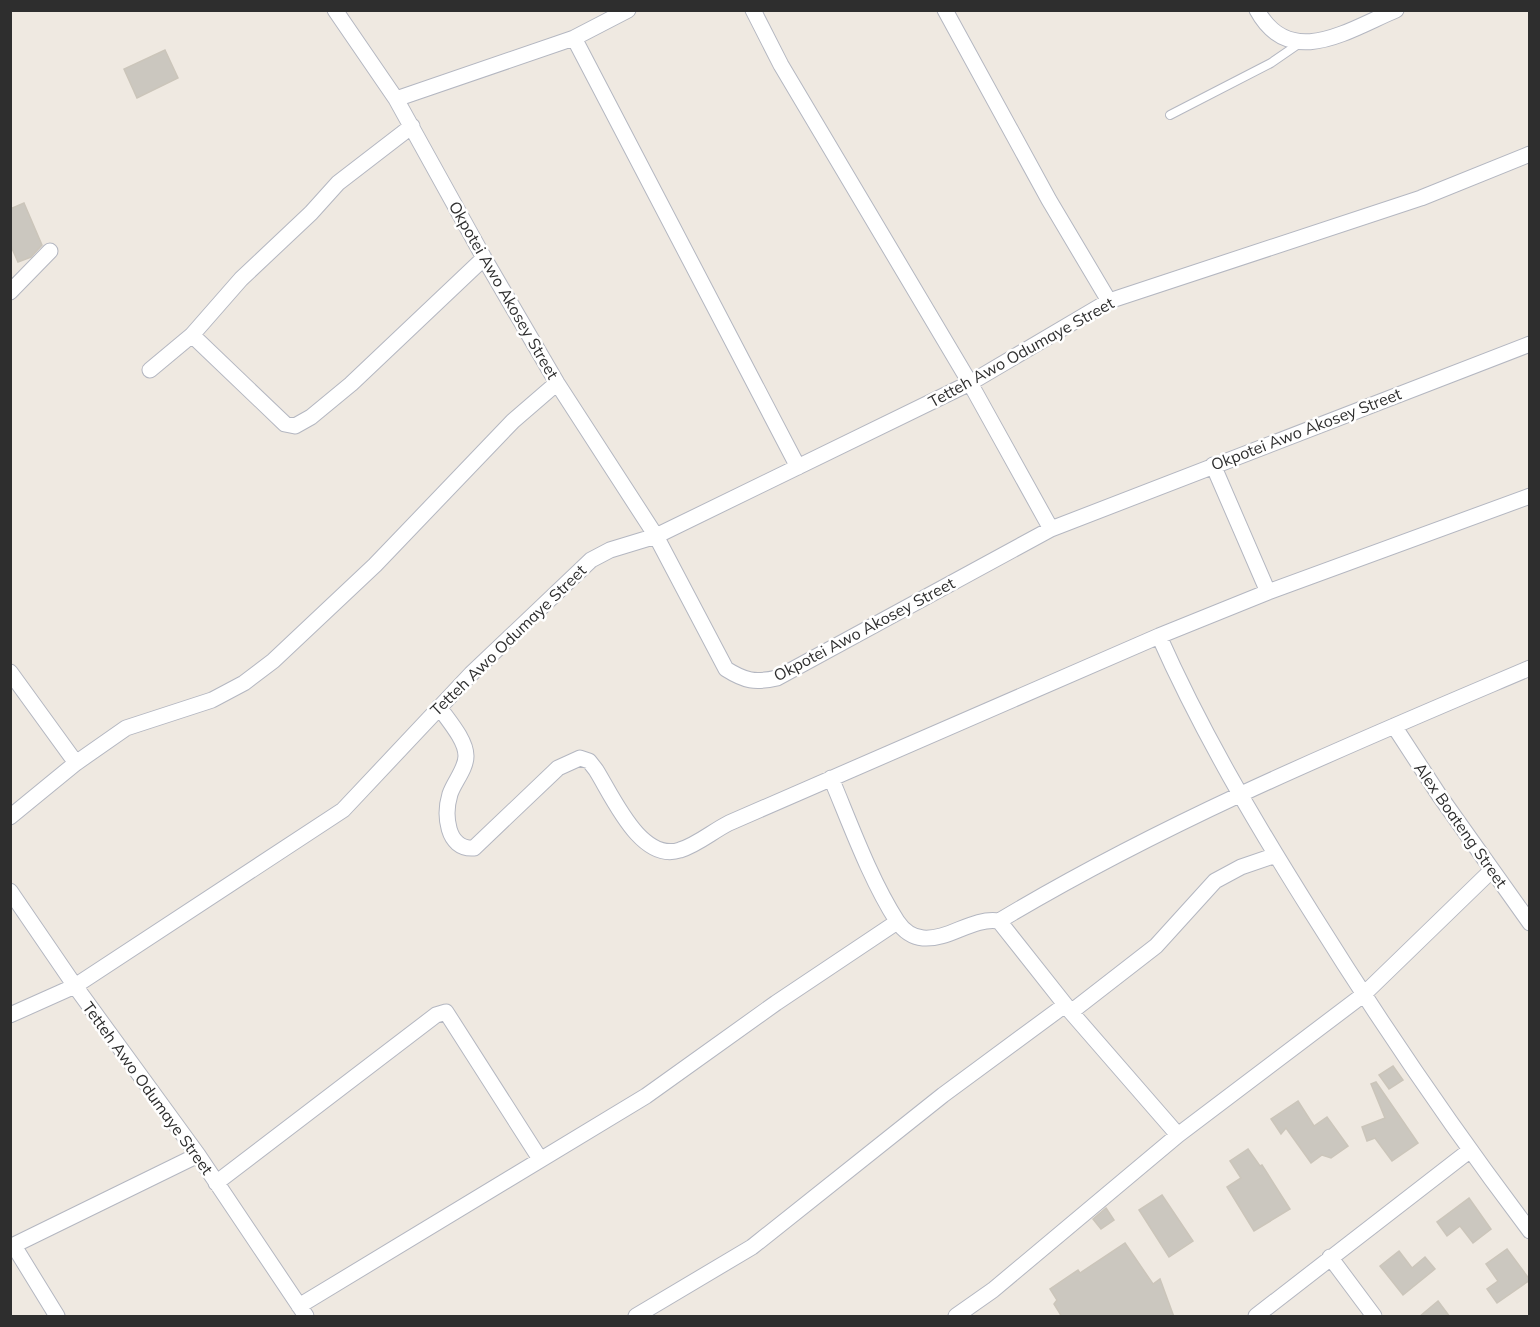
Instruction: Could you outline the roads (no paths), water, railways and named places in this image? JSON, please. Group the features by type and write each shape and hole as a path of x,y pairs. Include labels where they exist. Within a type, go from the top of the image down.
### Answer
{"street":[{"name":"Okpotei Awo Akosey Street","path":"335,10 396,99 423,144 483,258 557,383 656,536 726,669 744,681 758,682 777,678 1051,529 1530,344"},
{"path":"396,99 574,38 627,10"},
{"path":"753,10 781,65 970,383 1051,529"},
{"path":"945,10 1049,200 1109,301"},
{"path":"1257,10 1272,31 1282,39 1299,43 1320,42 1396,10"},
{"path":"574,38 798,467"},
{"path":"150,370 192,335 241,279 311,213 338,183 412,126"},
{"name":"Tetteh Awo Odumaye Street","path":"303,1311 198,1155 75,986 343,810 439,707 591,560 610,550 656,536 970,383 1109,301 1422,198 1530,154"},
{"path":"10,292 50,251"},
{"path":"192,335 285,424 295,426 311,417 351,384 483,258"},
{"path":"10,817 76,764 126,728 212,700 244,683 273,662 375,565 497,436 557,383"},
{"path":"1213,465 1268,592"},
{"path":"439,707 465,748 466,759 449,795 447,824 452,837 465,849 474,848 558,768 580,758 589,761 596,770 640,839 652,849 667,852 680,850 729,823 1159,636 1268,592 1530,496"},
{"path":"1159,636 1185,694 1240,794 1363,995 1469,1151 1530,1231"},
{"path":"831,778 897,922 911,935 936,938 984,921 999,921 1102,863 1240,794 1530,668"},
{"path":"10,672 76,764"},
{"name":"Alex Boateng Street","path":"1394,726 1530,923"},
{"path":"636,1317 752,1247 943,1095 1156,946 1215,882 1241,867 1276,855"},
{"path":"956,1317 993,1290 1178,1135 1363,995 1492,870"},
{"path":"10,891 75,986 10,1015"},
{"path":"999,921 1068,1008 1178,1135"},
{"path":"303,1311 540,1159 646,1096 776,1003 897,922"},
{"path":"216,1183 436,1015 446,1012 540,1159"},
{"path":"1256,1317 1330,1257 1469,1151"},
{"path":"57,1317 12,1246 198,1155"},
{"path":"1330,1257 1374,1317"}],"lane":[{"path":"1170,115 1271,63 1299,43"}]}
